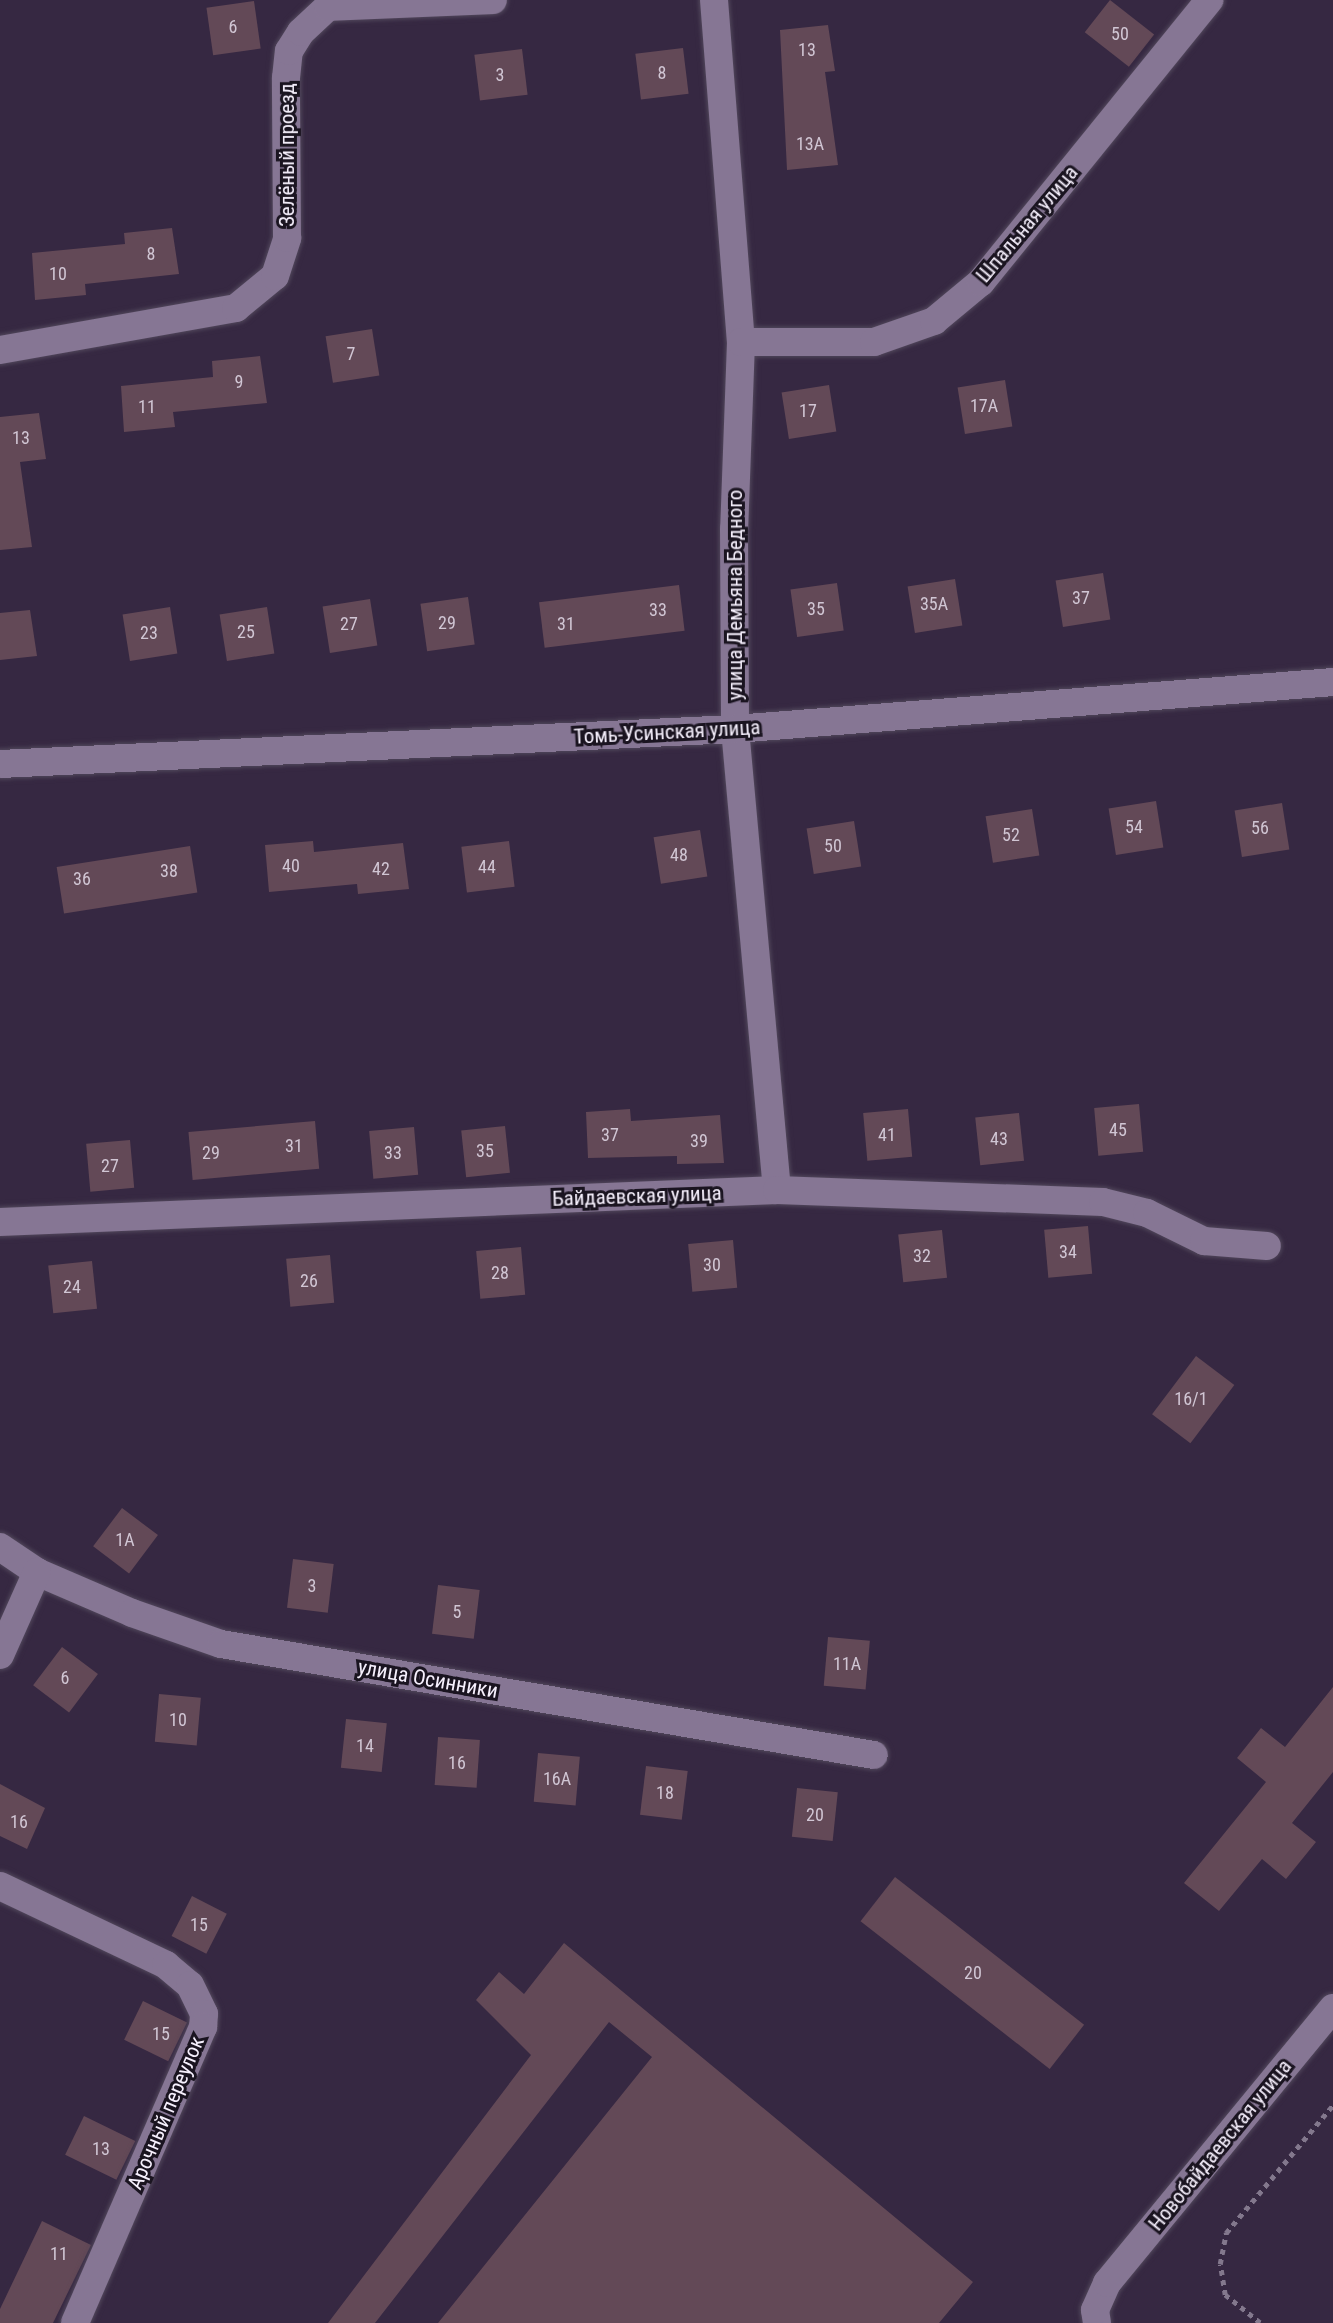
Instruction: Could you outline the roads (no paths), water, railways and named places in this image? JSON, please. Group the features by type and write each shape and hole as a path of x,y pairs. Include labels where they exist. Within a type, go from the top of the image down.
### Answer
{"street":[{"name":"Зелёный проезд","path":"0,350 236,308 275,276 287,238 286,78 289,51 301,32 328,7 493,0"},
{"name":"улица Демьяна Бедного","path":"714,0 741,342 734,529 735,729 777,1190"},
{"name":"Шпальная улица","path":"741,342 874,342 934,321 981,282 1209,0"},
{"name":"Томь-Усинская улица","path":"0,764 735,729 1333,682"},
{"name":"Байдаевская улица","path":"0,1222 777,1190 1104,1202 1147,1213 1204,1241 1266,1246"},
{"name":"улица Осинники","path":"0,1547 37,1572 132,1613 221,1644 874,1755"},
{"path":"0,1655 37,1572"},
{"name":"Арочный переулок","path":"0,1886 166,1965 190,1985 204,2014 203,2027 75,2323"},
{"name":"Новобайдаевская улица","path":"1097,2323 1095,2309 1107,2283 1333,2008"}]}
